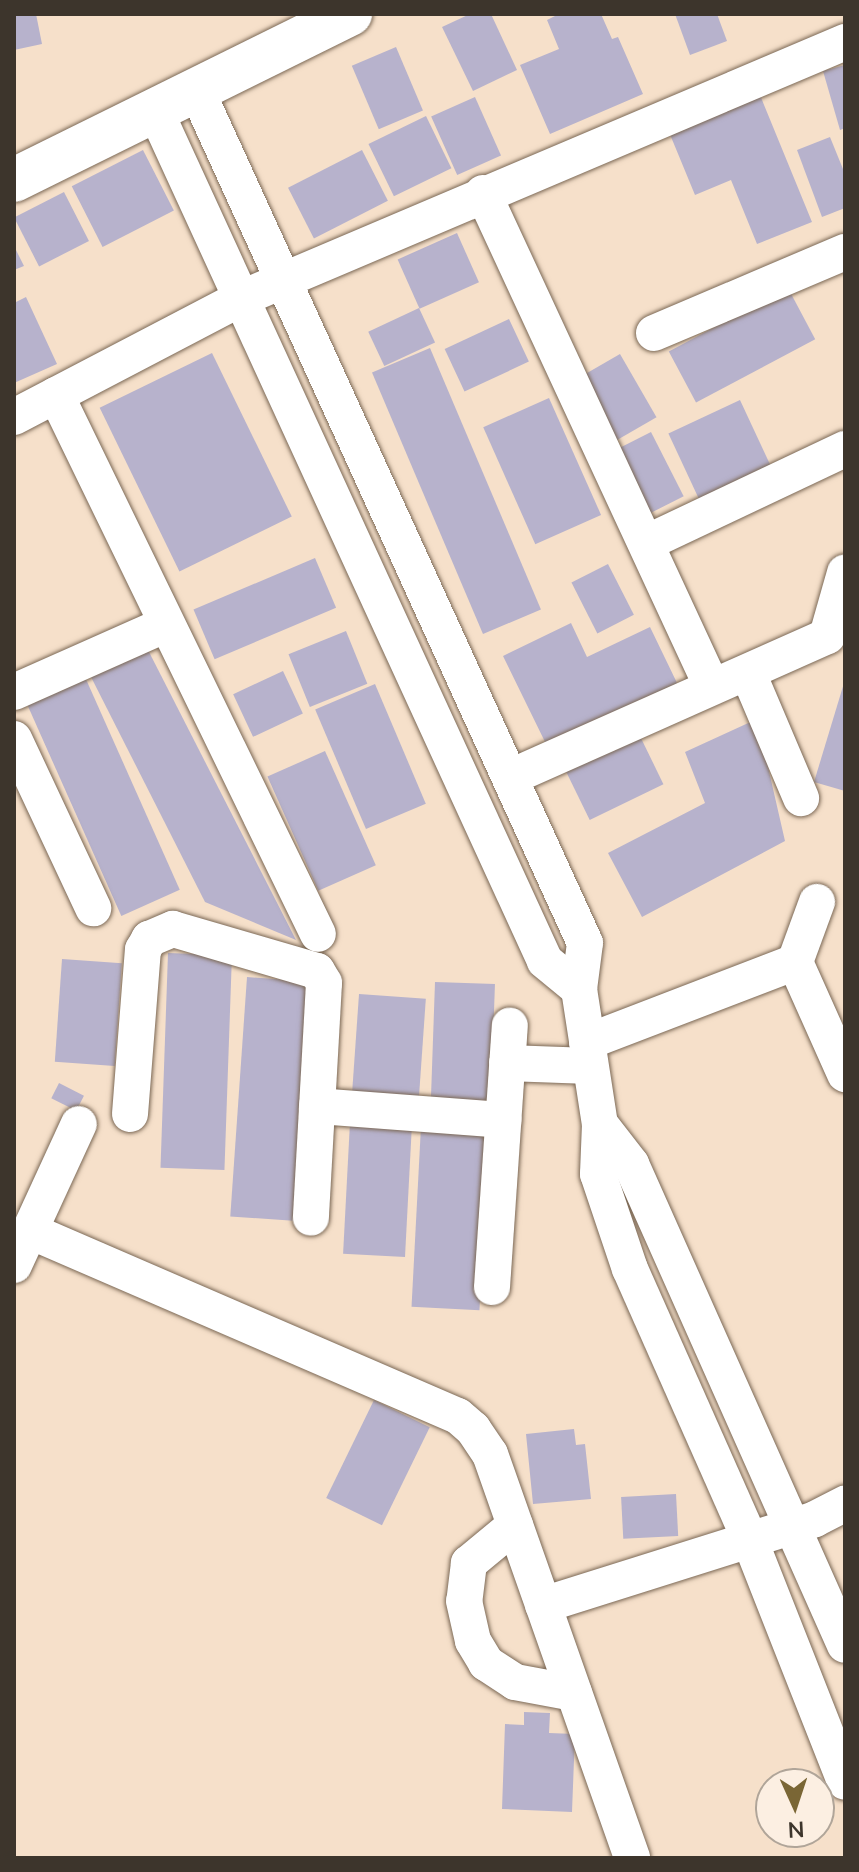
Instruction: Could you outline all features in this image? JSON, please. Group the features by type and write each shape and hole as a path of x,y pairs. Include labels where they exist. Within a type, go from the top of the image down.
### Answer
{"street":[{"path":"14,180 154,108 350,14"},
{"path":"14,417 242,298 483,193 845,42"},
{"path":"196,89 513,776 585,943 579,989 600,1124 598,1174 630,1269 756,1554 845,1782"},
{"path":"154,108 545,961 579,989"},
{"path":"483,193 712,687"},
{"path":"654,333 845,252"},
{"path":"56,395 318,934"},
{"path":"646,543 845,449"},
{"path":"513,776 827,636 845,573"},
{"path":"14,692 167,624"},
{"path":"748,673 801,798"},
{"path":"14,739 93,908"},
{"path":"817,902 795,962 842,1062"},
{"path":"130,1114 143,950 149,939 173,929 309,967 321,975 311,1218"},
{"path":"507,1063 588,1054 795,962"},
{"path":"492,1287 510,1026"},
{"path":"317,1106 503,1120"},
{"path":"14,1265 79,1124"},
{"path":"600,1124 631,1164 825,1518"},
{"path":"30,1231 458,1416 490,1454 632,1858"},
{"path":"543,1605 756,1554 825,1518"},
{"path":"825,1518 809,1555 845,1645"},
{"path":"515,1525 469,1563 464,1601 473,1641 486,1663 515,1682 574,1693"},
{"path":"756,1554 809,1555 845,1563"}],"building":[{"path":"14,14 36,14 42,44 14,50"},
{"path":"470,14 491,14 517,70 473,91 442,27"},
{"path":"559,14 601,14 612,39 618,37 643,94 550,134 520,65 559,49 547,20"},
{"path":"675,14 717,14 727,41 690,55"},
{"path":"396,47 423,111 379,129 352,66"},
{"path":"845,65 845,128 840,130 823,71"},
{"path":"760,95 812,222 757,244 731,180 695,195 669,132"},
{"path":"475,97 501,155 457,175 431,117"},
{"path":"426,116 451,168 394,196 368,144"},
{"path":"830,137 845,174 845,208 822,217 797,150"},
{"path":"143,150 174,211 103,247 72,186"},
{"path":"362,150 388,201 314,238 288,188"},
{"path":"64,192 89,241 39,266 14,217"},
{"path":"457,233 479,282 420,309 398,259"},
{"path":"14,246 24,266 14,270"},
{"path":"788,288 815,339 696,403 669,351"},
{"path":"26,297 57,364 14,383 14,303"},
{"path":"419,308 435,342 384,366 368,332"},
{"path":"509,319 529,362 465,392 445,349"},
{"path":"430,348 541,609 483,634 372,373"},
{"path":"212,353 292,517 179,571 100,408"},
{"path":"620,354 656,417 617,440 580,377"},
{"path":"549,398 601,515 535,544 483,427"},
{"path":"740,400 770,465 699,499 668,433"},
{"path":"651,432 684,496 647,515 614,451"},
{"path":"315,558 336,608 215,659 193,610"},
{"path":"608,564 634,615 597,633 571,583"},
{"path":"571,623 587,657 650,627 678,685 548,748 503,656"},
{"path":"346,631 367,684 310,707 289,654"},
{"path":"147,648 296,940 205,902 90,675"},
{"path":"283,671 303,714 253,737 233,694"},
{"path":"85,677 180,890 121,916 27,703"},
{"path":"845,683 845,791 814,782"},
{"path":"375,684 426,804 366,829 315,709"},
{"path":"757,719 785,841 642,917 608,853 705,803 685,752"},
{"path":"638,732 663,784 590,820 564,768"},
{"path":"325,751 376,865 318,891 267,777"},
{"path":"168,953 232,955 224,1170 160,1168"},
{"path":"62,959 122,963 115,1066 55,1062"},
{"path":"247,977 310,981 293,1221 230,1216"},
{"path":"435,982 495,984 491,1106 431,1104"},
{"path":"359,994 426,999 419,1103 352,1099"},
{"path":"59,1083 84,1096 76,1111 51,1098"},
{"path":"350,1122 412,1125 405,1257 343,1254"},
{"path":"421,1126 489,1130 479,1310 412,1307"},
{"path":"374,1400 430,1427 382,1525 326,1498"},
{"path":"574,1429 576,1445 585,1444 591,1499 533,1504 526,1434"},
{"path":"676,1494 678,1536 623,1539 621,1497"},
{"path":"524,1712 550,1713 549,1733 575,1734 572,1812 502,1809 505,1724 524,1725"}]}
